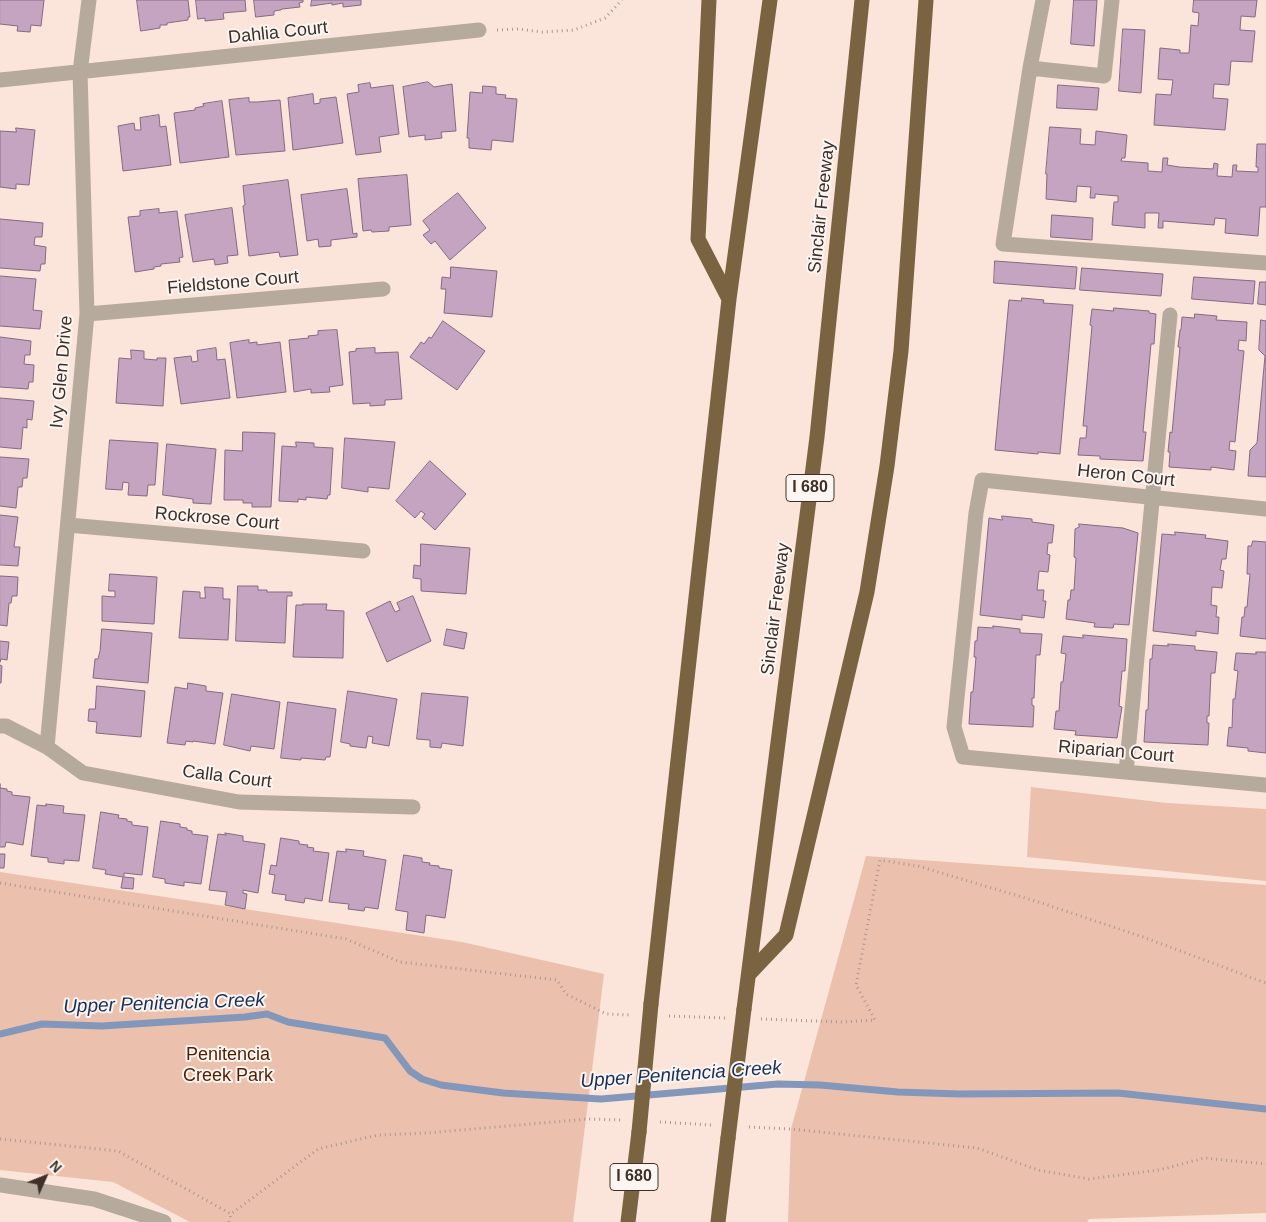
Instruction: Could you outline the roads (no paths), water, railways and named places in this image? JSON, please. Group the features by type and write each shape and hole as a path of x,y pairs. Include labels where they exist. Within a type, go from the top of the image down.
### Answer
{"highway":[{"path":"709,0 698,239 730,299"},
{"name":"I 680","path":"628,1222 730,299 770,0"},
{"name":"Sinclair Freeway","path":"718,1222 816,437 862,0"},
{"path":"749,974 786,935 867,592 887,466 901,350 926,0"},
{"path":"920,86 937,0"}],"street":[{"name":"Ivy Glen Drive","path":"47,747 87,314 80,72 89,0"},
{"path":"1043,0 1030,68 1003,244 1266,263"},
{"path":"1030,68 1104,76 1112,0"},
{"name":"Dahlia Court","path":"0,80 479,30"},
{"name":"Fieldstone Court","path":"87,314 383,289"},
{"path":"1126,772 1170,315"},
{"name":"Heron Court","path":"963,757 954,727 976,513 982,480 1266,509"},
{"name":"Rockrose Court","path":"68,525 363,551"},
{"name":"Calla Court","path":"0,726 6,726 47,747 83,773 239,802 413,807"},
{"name":"Riparian Court","path":"963,757 1266,785"},
{"path":"0,1185 94,1199 164,1222"}],"waterway":[{"name":"Upper Penitencia Creek","path":"0,1034 42,1024 102,1026 267,1014 288,1022 385,1038 410,1071 422,1079 441,1085 503,1093 601,1099 778,1084 960,1094 1118,1093 1266,1109"}],"park label":[{"name":"Penitencia Creek Park","path":"228,1065"}]}
